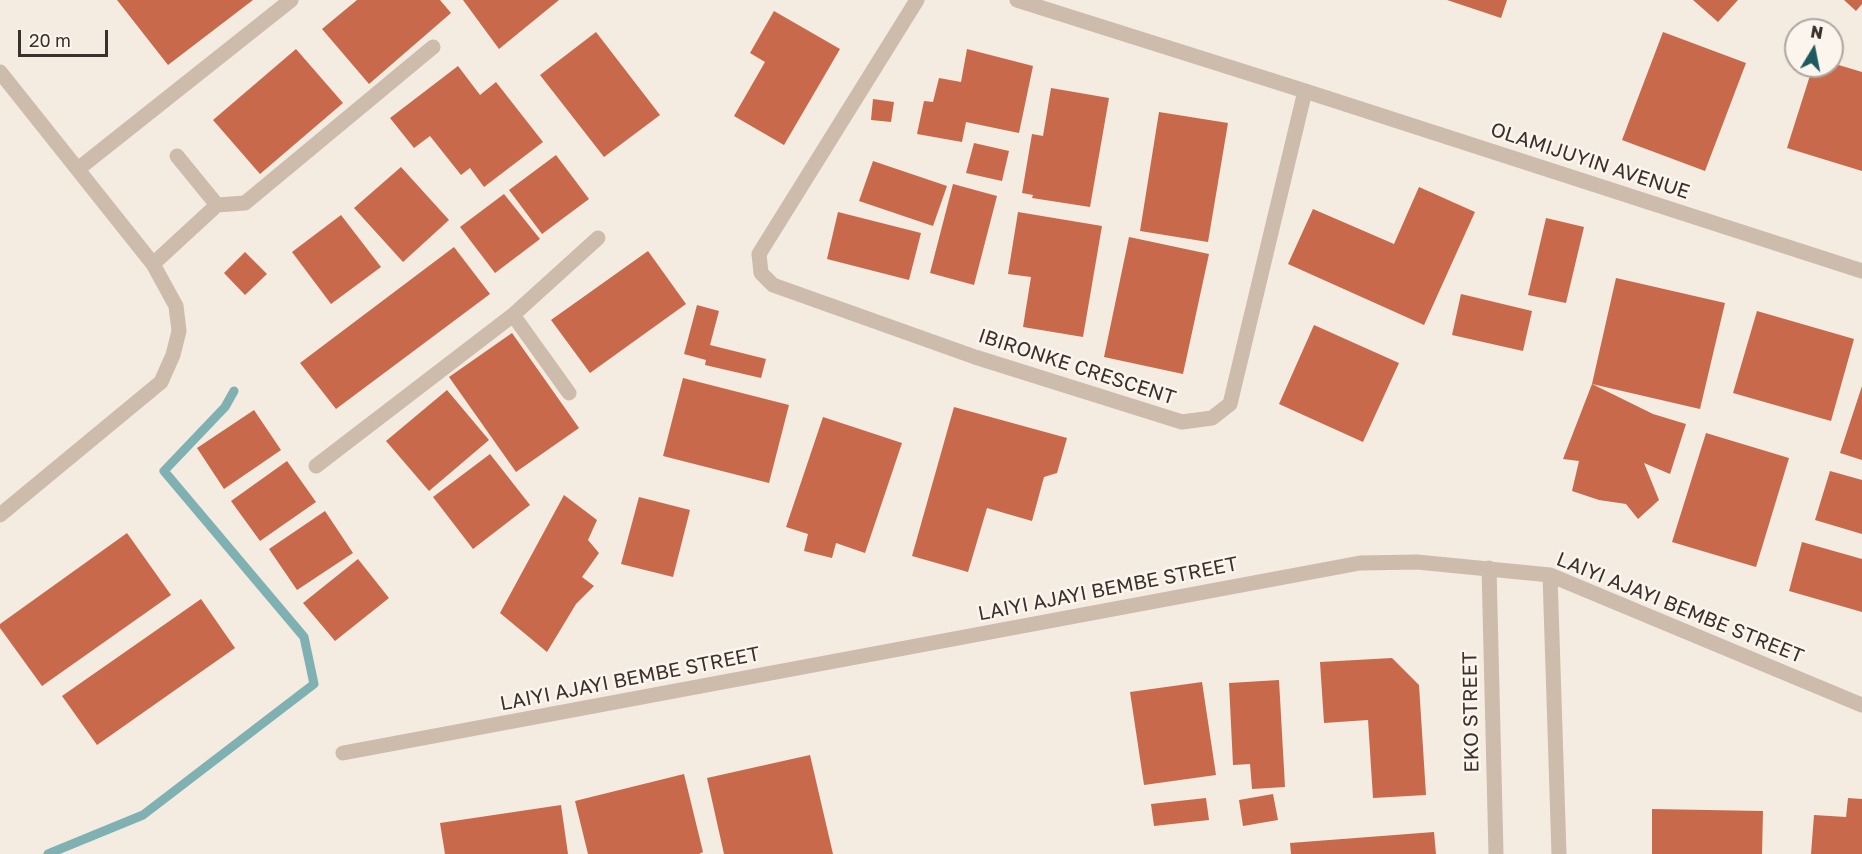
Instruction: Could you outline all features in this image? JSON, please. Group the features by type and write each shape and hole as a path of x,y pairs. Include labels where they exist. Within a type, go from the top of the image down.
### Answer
{"street":[{"path":"78,169 291,0"},
{"name":"IBIRONKE CRESCENT","path":"917,0 759,254 761,273 773,285 964,354 1182,422 1212,418 1230,404 1305,91"},
{"path":"1017,0 1305,91"},
{"path":"153,264 217,205 244,203 433,47"},
{"path":"0,72 153,264 176,306 179,331 173,355 161,382 0,515"},
{"name":"OLAMIJUYIN AVENUE","path":"1305,91 1862,271"},
{"path":"177,156 217,205"},
{"path":"316,466 513,315 598,238"},
{"path":"513,315 569,393"},
{"name":"LAIYI AJAYI BEMBE STREET","path":"344,753 1360,563 1417,562 1550,575 1862,705"},
{"name":"EKO STREET","path":"1490,568 1496,854"},
{"path":"1550,575 1559,854"}],"building":[{"path":"117,0 253,0 168,65"},
{"path":"357,0 440,0 451,13 369,84 322,29"},
{"path":"463,0 559,0 499,49"},
{"path":"1447,0 1507,0 1501,18"},
{"path":"1693,0 1738,0 1718,22"},
{"path":"1844,0 1862,0 1862,4 1856,11"},
{"path":"774,11 840,49 784,145 734,116 765,62 750,53"},
{"path":"596,32 660,115 604,157 540,75"},
{"path":"1663,32 1746,63 1705,171 1622,140"},
{"path":"296,49 343,103 260,174 213,120"},
{"path":"967,49 1033,66 1019,133 966,122 962,142 917,134 924,101 933,102 939,78 961,82"},
{"path":"458,66 480,95 496,82 543,142 484,187 470,168 461,175 430,136 414,148 390,118"},
{"path":"1844,67 1862,72 1862,171 1787,148 1809,78 1844,78"},
{"path":"1051,88 1109,98 1090,207 1032,198 1033,195 1022,193 1032,134 1043,136"},
{"path":"873,99 894,102 891,122 871,120"},
{"path":"1159,112 1228,123 1208,242 1140,231"},
{"path":"974,143 1009,151 1002,181 966,173"},
{"path":"556,155 589,199 542,234 509,190"},
{"path":"873,161 947,186 933,226 859,201"},
{"path":"401,167 449,220 403,262 354,208"},
{"path":"953,184 997,196 974,285 930,273"},
{"path":"1419,187 1475,212 1424,325 1288,264 1313,209 1394,244"},
{"path":"504,194 540,239 495,273 460,227"},
{"path":"838,212 921,233 909,280 827,259"},
{"path":"1018,212 1102,226 1083,337 1023,327 1031,277 1008,274"},
{"path":"341,215 381,267 331,304 292,252"},
{"path":"1546,218 1584,227 1566,303 1528,295"},
{"path":"1129,237 1209,254 1183,374 1104,357"},
{"path":"454,247 490,294 336,409 300,363"},
{"path":"648,251 686,304 590,373 551,320"},
{"path":"245,252 267,274 245,295 224,273"},
{"path":"1616,278 1725,303 1700,409 1592,384"},
{"path":"1461,294 1532,311 1523,351 1452,335"},
{"path":"697,305 719,311 710,345 766,359 761,378 705,365 706,360 684,354"},
{"path":"1757,311 1854,339 1831,421 1733,393"},
{"path":"1314,325 1399,363 1363,442 1279,404"},
{"path":"512,333 579,428 516,472 449,377"},
{"path":"683,378 789,405 769,483 663,456"},
{"path":"1592,384 1653,414 1686,424 1670,474 1644,463 1659,500 1638,519 1626,504 1599,500 1572,491 1579,461 1563,459"},
{"path":"1862,386 1862,460 1840,453"},
{"path":"447,390 489,440 429,491 386,441"},
{"path":"954,407 1067,438 1057,473 1044,477 1032,521 987,508 968,572 912,556"},
{"path":"254,410 281,450 224,489 197,448"},
{"path":"823,417 902,443 865,553 836,543 832,558 804,551 808,534 786,527"},
{"path":"1706,433 1789,458 1756,567 1672,542"},
{"path":"490,454 530,505 473,549 433,497"},
{"path":"287,461 316,502 260,541 231,501"},
{"path":"1830,471 1862,480 1862,534 1815,520"},
{"path":"564,495 597,520 588,540 599,553 582,577 594,586 576,604 547,652 500,613"},
{"path":"639,497 690,510 673,577 621,564"},
{"path":"325,511 353,553 297,590 269,549"},
{"path":"127,533 171,595 42,686 0,628 0,624"},
{"path":"1802,542 1862,559 1862,612 1789,591"},
{"path":"358,559 389,598 335,641 303,603"},
{"path":"201,599 235,648 97,745 62,696"},
{"path":"1392,658 1419,685 1426,795 1373,798 1368,720 1324,723 1320,662"},
{"path":"1279,680 1285,787 1252,789 1250,764 1233,765 1229,683"},
{"path":"1202,682 1216,775 1144,785 1130,692"},
{"path":"810,755 833,854 724,854 707,778"},
{"path":"684,774 703,852 699,854 588,854 575,801"},
{"path":"1273,794 1278,820 1243,826 1239,800"},
{"path":"1206,798 1209,820 1154,826 1151,804"},
{"path":"1848,798 1862,799 1862,854 1811,854 1814,815 1846,817"},
{"path":"561,805 568,854 445,854 440,823"},
{"path":"1652,809 1763,811 1762,854 1652,854"},
{"path":"1434,832 1436,854 1291,854 1290,843"}],"waterway":[{"path":"48,854 143,815 314,684 304,637 164,471 225,407 234,391"}]}
